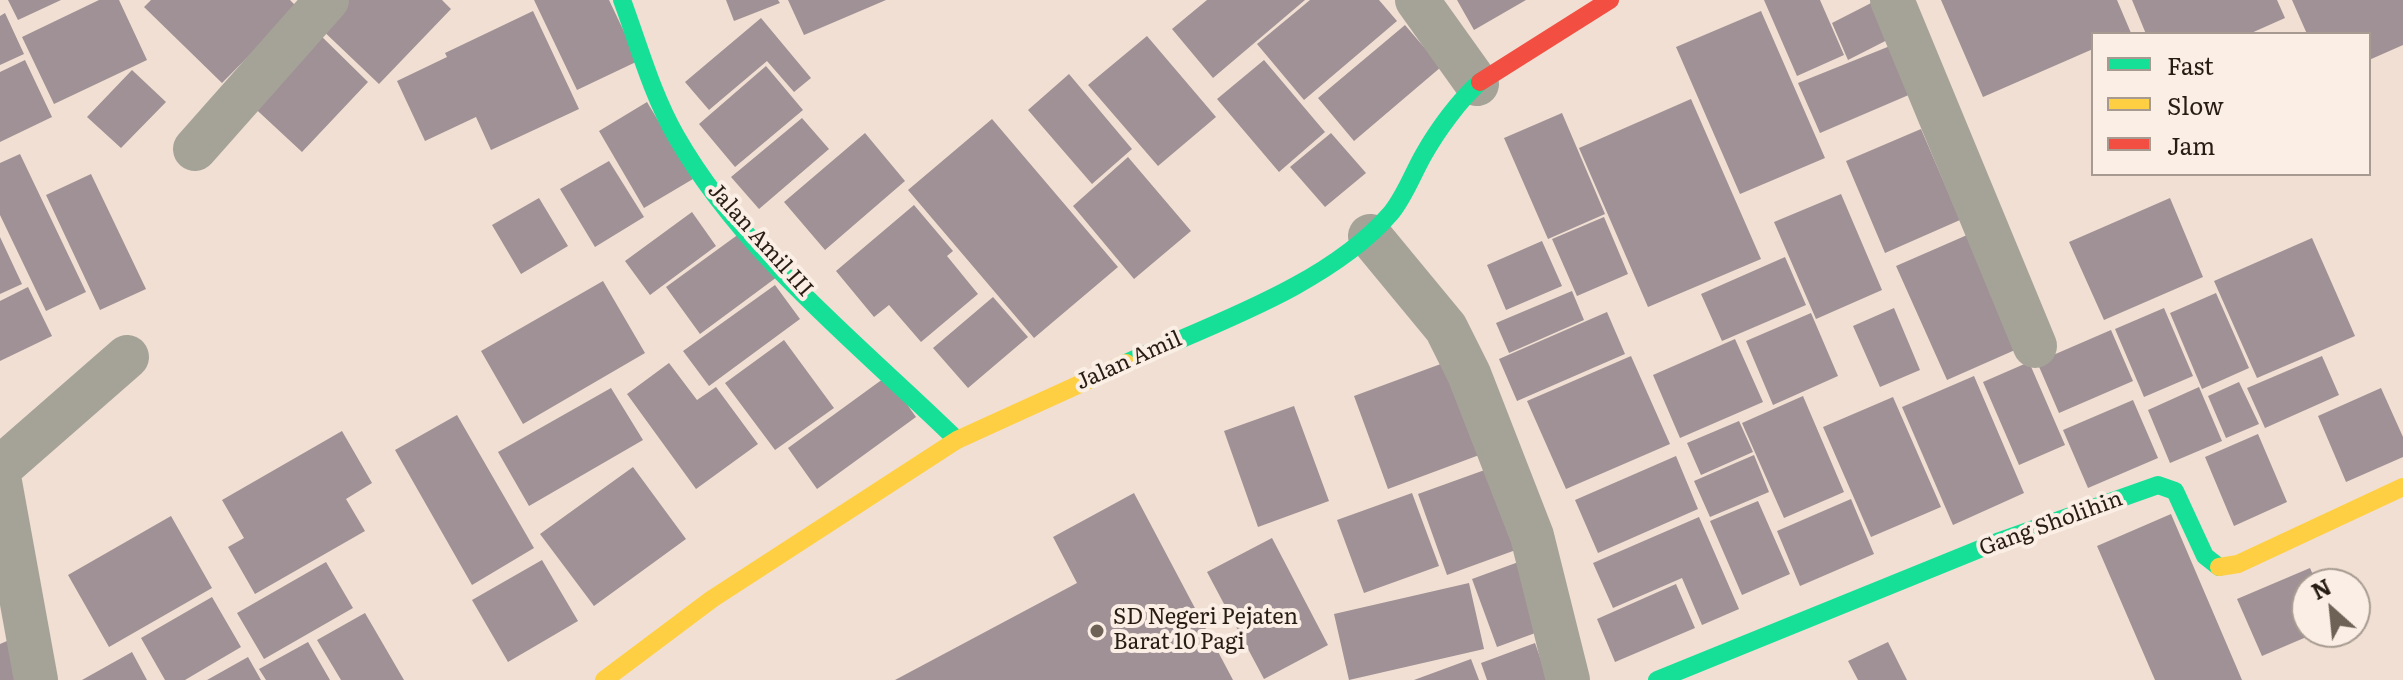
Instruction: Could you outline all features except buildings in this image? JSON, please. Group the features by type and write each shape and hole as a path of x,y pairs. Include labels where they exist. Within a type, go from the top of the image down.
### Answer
{"street":[{"path":"195,149 327,0"},
{"name":"Jalan Amil III","path":"622,0 684,150 714,190 797,284 957,440"},
{"path":"1417,0 1477,84"},
{"name":"Jalan Amil","path":"604,680 712,599 957,440 1254,305 1336,261 1370,236 1394,209 1446,122 1477,84 1610,0"},
{"path":"1892,0 2035,346"},
{"path":"1370,236 1446,328 1469,374 1532,536 1568,680"},
{"path":"0,468 127,357"},
{"path":"0,482 36,680"},
{"name":"Gang Sholihin","path":"1657,680 1997,542 2158,485 2175,491 2205,556 2220,568 2238,564 2403,487"}],"traffic: fast":[{"path":"622,0 646,70 676,136 735,220 806,297 957,440"},
{"path":"1126,363 1303,282 1365,239 1391,213 1435,135 1480,82"},
{"path":"1657,680 1997,542 2158,485 2175,491 2205,556 2219,567"}],"traffic: slow":[{"path":"604,680 712,599 957,440 1126,363"},
{"path":"2219,567 2238,564 2403,487"}],"traffic: jam":[{"path":"1480,82 1610,0"}],"place":[{"name":"SD Negeri Pejaten Barat 10 Pagi","path":"1097,631"}]}
